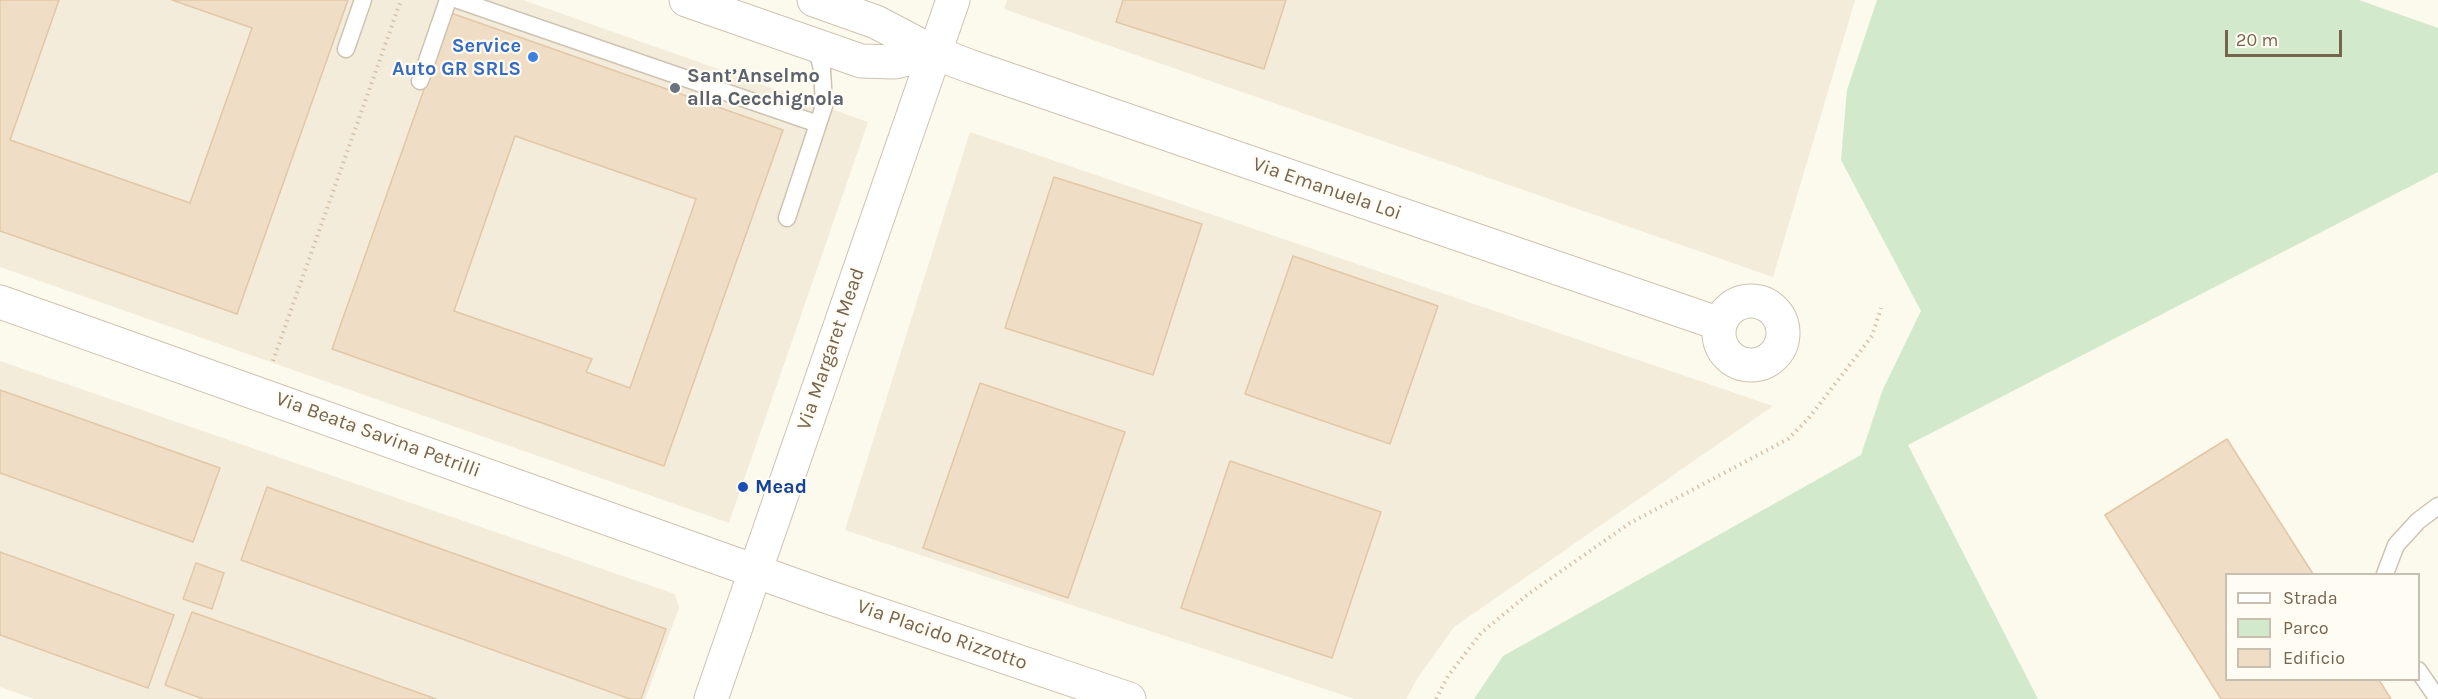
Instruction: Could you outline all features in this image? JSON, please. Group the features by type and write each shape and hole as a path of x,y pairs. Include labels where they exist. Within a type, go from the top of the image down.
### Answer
{"street":[{"path":"686,0 861,61 884,63 935,53"},
{"name":"Via Emanuela Loi","path":"814,0 876,22 935,53 1720,324"},
{"name":"Via Margaret Mead","path":"711,699 953,0"},
{"name":"Via Beata Savina Petrilli","path":"0,302 755,570"},
{"name":"Via Placido Rizzotto","path":"755,570 1129,699"}],"lane":[{"path":"346,49 363,0"},
{"path":"420,81 448,0"},
{"path":"458,0 818,124"},
{"path":"786,218 824,106 822,69 818,54 810,43"},
{"path":"2385,573 2396,545 2418,521 2438,506"},
{"path":"2420,673 2438,699"}],"path":[{"path":"261,393 401,0"},
{"path":"1436,699 1448,676 1481,633 1527,595 1629,523 1788,439 1808,419 1872,336 1881,308"}],"shaded area":[{"path":"0,0 523,0 868,122 729,523 0,267"},
{"path":"1007,0 1855,0 1773,277 1004,9"},
{"path":"970,132 1773,406 1454,627 1417,679 1406,699 1355,699 845,530"},
{"path":"0,361 675,594 679,608 645,699 34,699 0,687"}],"green space":[{"path":"1877,0 2359,0 2438,28 2438,172 1908,445 2038,699 1474,699 1503,656 1861,455 1883,389 1921,311 1841,160 1847,90"}],"building":[{"path":"0,0 59,0 10,140 190,203 252,28 172,0 348,0 237,314 0,231"},
{"path":"1123,0 1286,0 1264,69 1116,22"},
{"path":"451,13 783,130 664,466 332,349","holes":["515,136 696,199 630,388 586,372 592,359 454,311"]},
{"path":"1054,177 1202,224 1153,375 1005,328"},
{"path":"1293,256 1438,306 1390,444 1245,394"},
{"path":"980,383 1125,432 1068,598 923,548"},
{"path":"0,390 220,468 193,542 0,473"},
{"path":"2227,439 2312,573 2225,573 2225,681 2380,681 2391,699 2221,699 2105,515"},
{"path":"1230,461 1381,512 1332,658 1181,608"},
{"path":"267,487 666,629 641,699 630,699 241,560"},
{"path":"0,552 174,615 148,688 0,635"},
{"path":"196,563 224,573 212,609 183,599"},
{"path":"192,612 436,699 203,699 165,685"}],"place":[{"name":"Service Auto GR SRLS","path":"533,57"},
{"name":"Sant’Anselmo alla Cecchignola","path":"675,88"},
{"name":"Mead","path":"743,487"}]}
